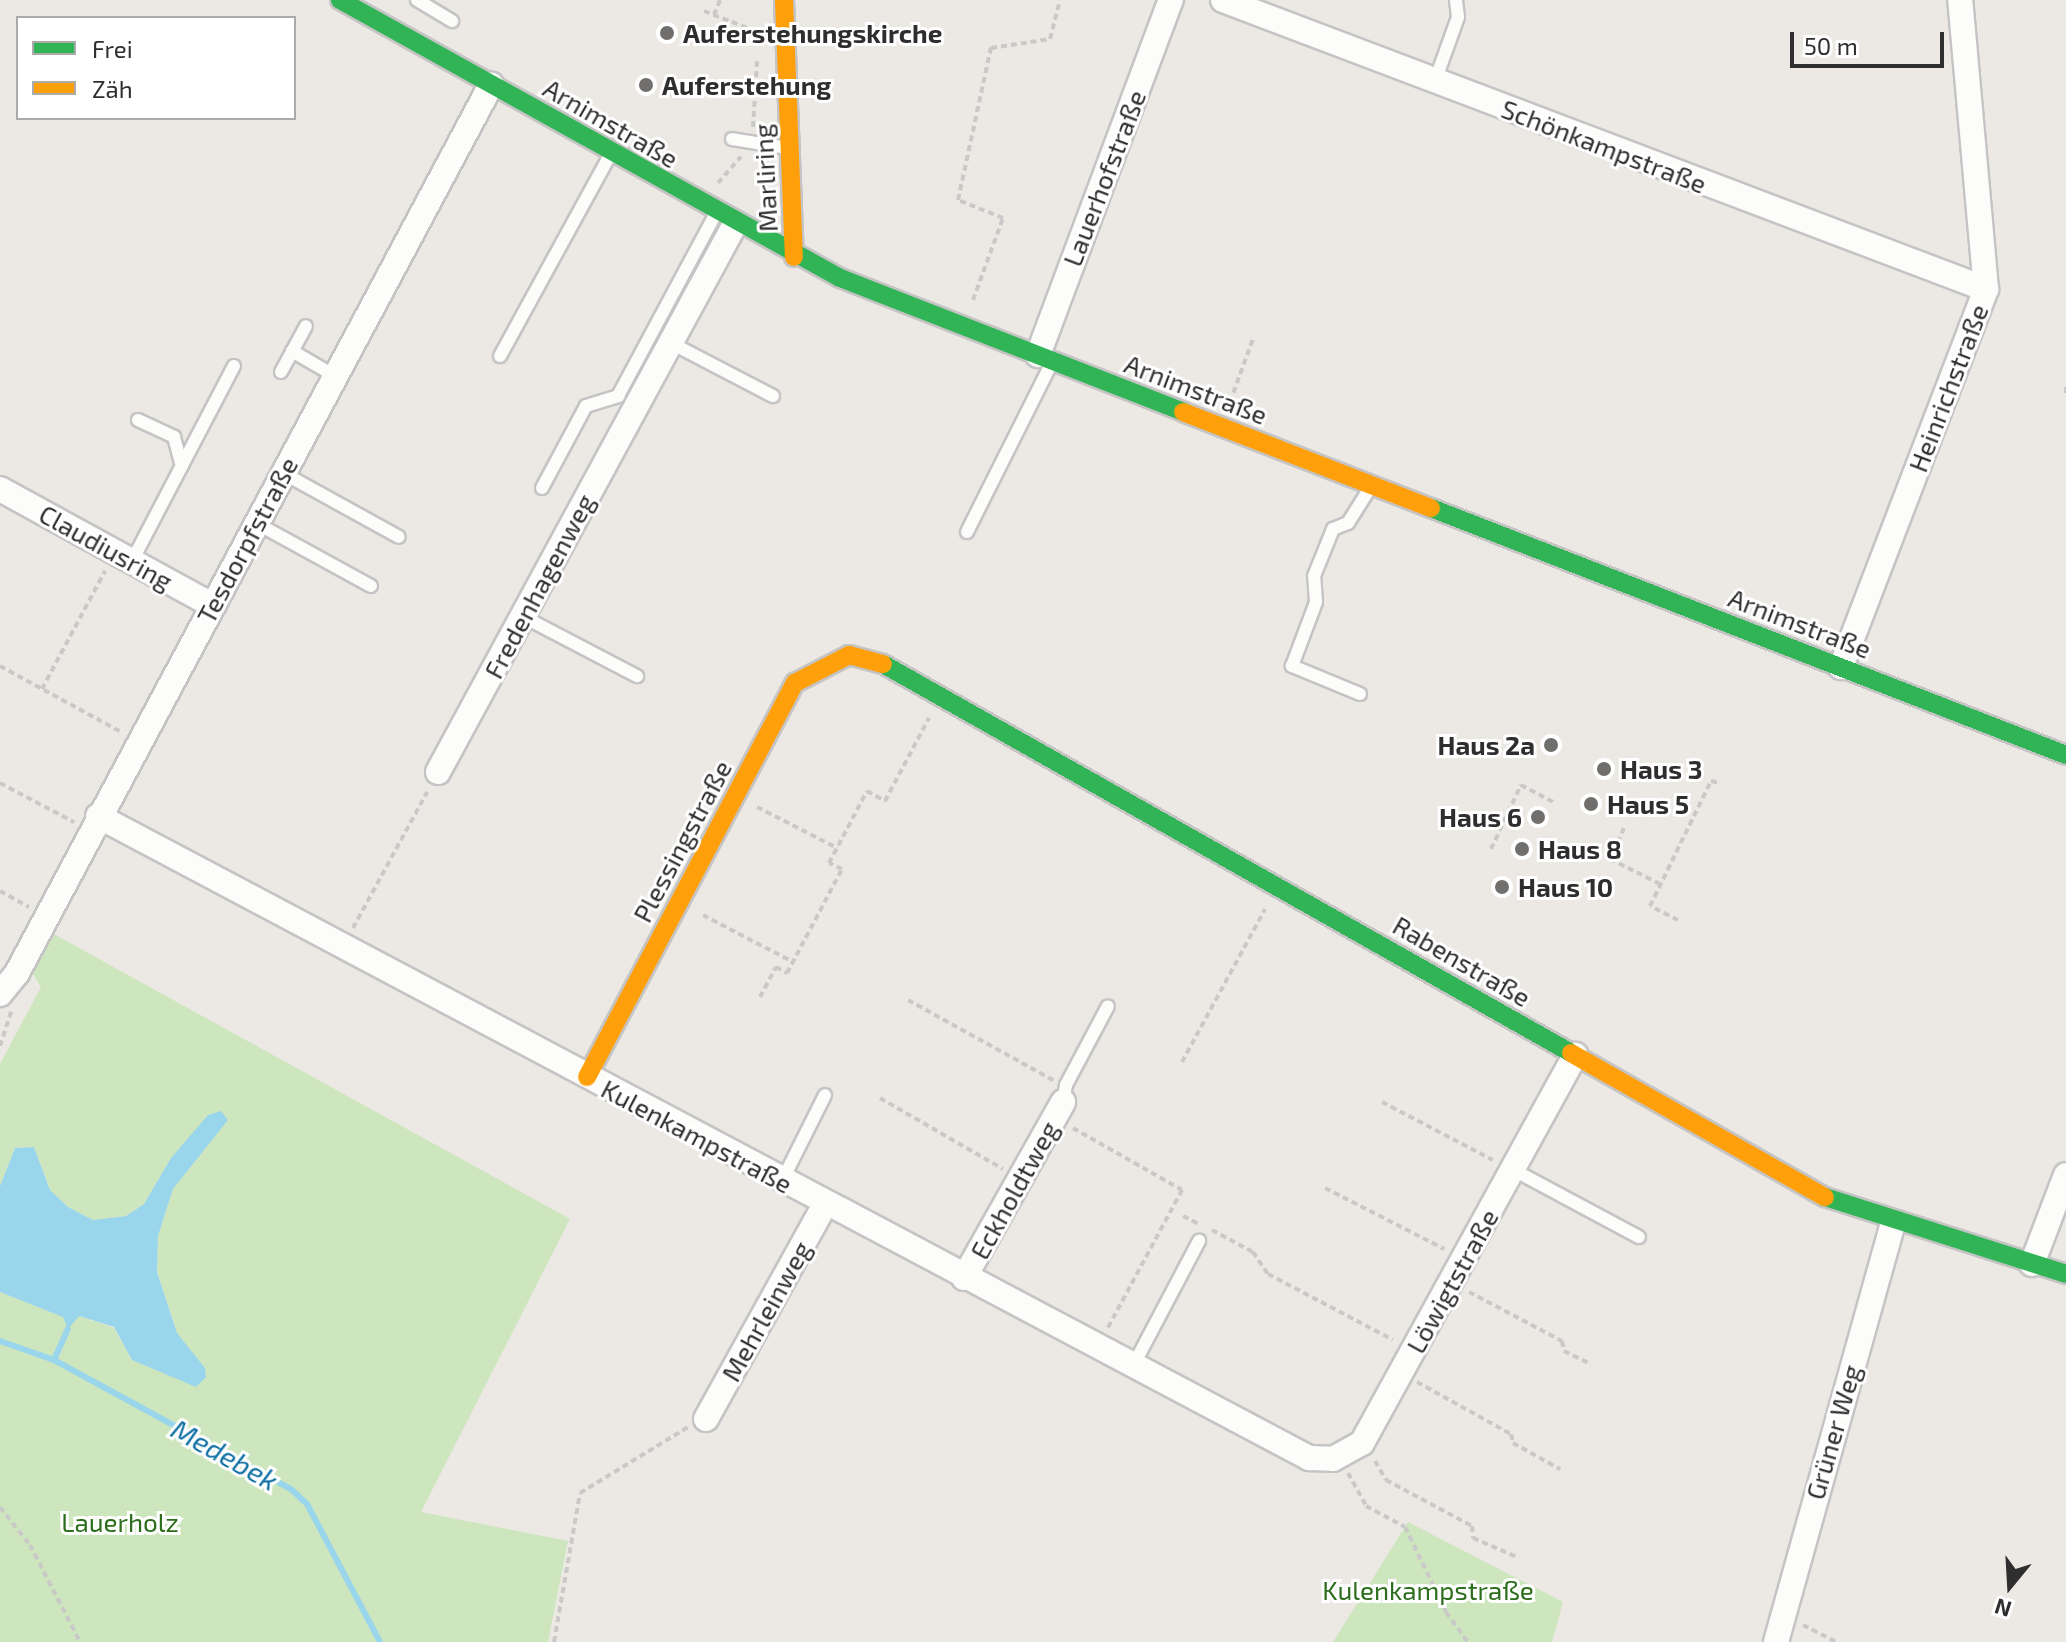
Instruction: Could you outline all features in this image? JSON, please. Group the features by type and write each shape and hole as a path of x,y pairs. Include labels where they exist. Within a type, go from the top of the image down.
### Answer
{"street":[{"name":"Arnimstraße","path":"340,0 794,257 1221,427 2066,755"},
{"name":"Marliring","path":"784,0 794,257"},
{"name":"Lauerhofstraße","path":"1045,358 1171,0"},
{"name":"Schönkampstraße","path":"1223,0 1986,289"},
{"name":"Heinrichstraße","path":"1841,667 1986,289 1960,0"},
{"name":"Tesdorpfstraße","path":"0,994 46,916 212,605 243,563 256,523 491,85"},
{"name":"Fredenhagenweg","path":"438,772 671,343 726,218"},
{"name":"Claudiusring","path":"0,489 212,605"},
{"name":"Rabenstraße","path":"849,655 889,666 1837,1204 2066,1274"},
{"name":"Plessingstraße","path":"587,1077 795,683 849,655"},
{"name":"Kulenkampstraße","path":"94,824 343,947 1295,1455 1339,1456"},
{"name":"Löwigtstraße","path":"1362,1443 1575,1055"},
{"name":"Eckholdtweg","path":"964,1278 1061,1101"},
{"path":"2032,1264 2066,1175"},
{"name":"Mehrleinweg","path":"706,1419 825,1204"},
{"name":"Grüner Weg","path":"1776,1642 1882,1294 1893,1223"},
{"path":"1339,1456 1362,1443"}],"lane":[{"path":"417,0 452,21"},
{"path":"1435,81 1458,17 1456,0"},
{"path":"732,139 788,149"},
{"path":"500,356 611,153"},
{"path":"542,488 586,406 618,396 726,218"},
{"path":"281,372 306,326"},
{"path":"671,343 773,396"},
{"path":"292,351 335,376"},
{"path":"967,532 1045,358"},
{"path":"124,556 182,466 234,366"},
{"path":"138,420 174,437 182,466"},
{"path":"283,473 399,537"},
{"path":"1360,694 1292,666 1316,602 1314,576 1333,529 1348,523 1372,485"},
{"path":"256,523 371,586"},
{"path":"522,616 637,676"},
{"path":"1061,1101 1108,1006"},
{"path":"782,1181 825,1095"},
{"path":"1512,1169 1639,1237"},
{"path":"1132,1368 1199,1241"}],"path":[{"path":"714,15 720,0"},
{"path":"976,292 1003,218 958,200 991,48 1050,39 1060,0"},
{"path":"704,11 732,25 755,31"},
{"path":"757,61 757,106"},
{"path":"1221,427 1254,336"},
{"path":"2066,387 2066,397"},
{"path":"42,689 124,556"},
{"path":"0,666 137,741"},
{"path":"760,997 776,967 787,973 842,869 829,863 867,791 885,801 941,696"},
{"path":"343,947 438,772"},
{"path":"1678,920 1650,906 1711,781 1720,783"},
{"path":"0,783 94,824"},
{"path":"1491,849 1521,785 1555,803"},
{"path":"736,795 837,848"},
{"path":"1624,828 1610,859 1660,884"},
{"path":"1182,1062 1277,886"},
{"path":"0,891 46,916"},
{"path":"679,902 793,962"},
{"path":"908,1000 1061,1101 1182,1190 1096,1348"},
{"path":"880,1098 1020,1179"},
{"path":"1382,1102 1512,1169"},
{"path":"1325,1188 1464,1259"},
{"path":"1183,1216 1253,1252 1268,1274 1413,1351"},
{"path":"1450,1283 1562,1341 1564,1351 1591,1364"},
{"path":"1401,1373 1511,1434 1513,1443 1560,1469"},
{"path":"554,1642 580,1493 671,1435 706,1419"},
{"path":"1362,1443 1386,1480 1472,1526 1473,1538 1519,1558"},
{"path":"1339,1456 1366,1506 1405,1527 1446,1612 1468,1642"},
{"path":"0,1507 30,1545 80,1642"},
{"path":"1783,1614 1836,1642"}],"green space":[{"name":"Lauerholz","path":"52,933 570,1219 421,1512 568,1541 548,1642 0,1642 0,1292 64,1317 79,1316 114,1328 132,1360 205,1369 177,1333 157,1272 158,1236 173,1189 228,1119 171,1158 144,1204 126,1216 93,1220 68,1207 50,1190 34,1147 15,1148 0,1186 0,1064 41,987 31,971"},
{"name":"Kulenkampstraße","path":"1408,1522 1563,1602 1552,1642 1333,1642"}],"water":[{"path":"221,1111 228,1120 173,1189 158,1236 157,1272 177,1333 205,1368 206,1377 196,1387 132,1360 114,1327 79,1316 68,1329 63,1317 0,1292 0,1186 15,1148 34,1147 50,1190 68,1207 93,1220 126,1216 144,1204 171,1158 208,1115"}],"waterway":[{"path":"54,1360 68,1329"},
{"name":"Medebek","path":"0,1341 54,1360 292,1490 307,1504 380,1642"}],"traffic: fast":[{"path":"340,0 840,278 1183,412"},
{"path":"1431,508 2066,755"},
{"path":"883,664 1571,1053"},
{"path":"1825,1197 2066,1274"}],"traffic: slow":[{"path":"784,0 794,257"},
{"path":"1183,412 1431,508"},
{"path":"587,1077 795,683 849,655 883,664"},
{"path":"1571,1053 1825,1197"}],"place":[{"name":"Auferstehungskirche","path":"667,33"},
{"name":"Auferstehung","path":"646,85"},
{"name":"Haus 2a","path":"1551,745"},
{"name":"Haus 3","path":"1604,769"},
{"name":"Haus 5","path":"1591,804"},
{"name":"Haus 6","path":"1538,817"},
{"name":"Haus 8","path":"1522,849"},
{"name":"Haus 10","path":"1502,887"}]}
